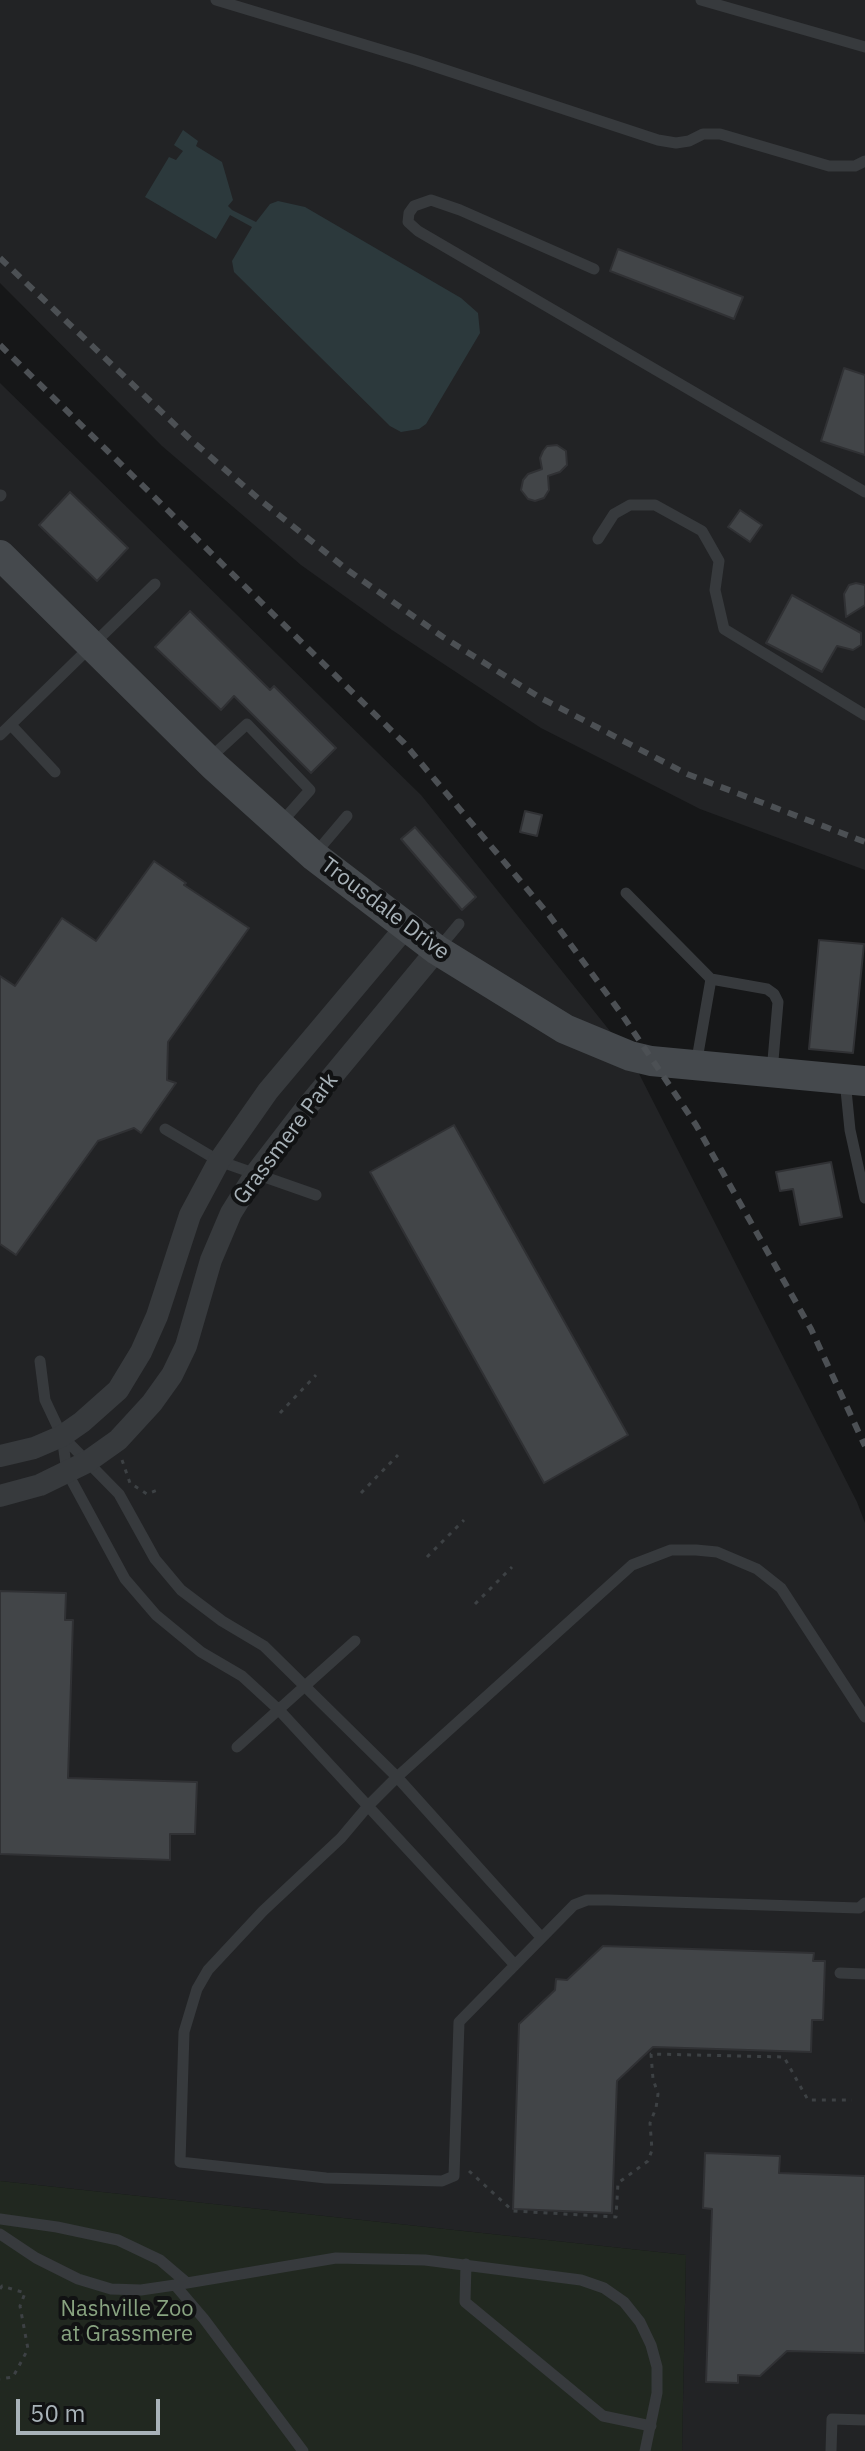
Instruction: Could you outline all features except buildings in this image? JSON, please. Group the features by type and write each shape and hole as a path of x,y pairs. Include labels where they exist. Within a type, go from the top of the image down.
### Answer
{"street":[{"name":"Trousdale Drive","path":"0,555 209,760 314,856 405,928 565,1029 630,1056 855,1080"},
{"name":"Grassmere Park","path":"0,1456 34,1448 62,1436 118,1390 141,1352 157,1316 190,1215 219,1161 268,1091 405,928"},
{"name":"Grassmere Park","path":"0,1496 40,1485 77,1467 118,1440 152,1403 172,1375 191,1332 211,1260 231,1213 256,1173 437,950"}],"lane":[{"path":"216,0 415,60 658,140 676,143 703,134 720,134 829,166 855,166 865,161"},
{"path":"701,0 865,47"},
{"path":"594,269 431,200 414,206 409,213 408,222 418,231 865,492"},
{"path":"598,539 614,514 630,505 655,505 702,531 719,561 715,590 724,629 865,715"},
{"path":"0,735 155,584"},
{"path":"209,760 247,724 310,790 280,825"},
{"path":"11,725 55,772"},
{"path":"314,856 347,816"},
{"path":"626,893 711,979 767,989 774,994 778,1002 772,1073"},
{"path":"437,950 459,924"},
{"path":"696,1065 711,979"},
{"path":"855,1080 850,1130 865,1198"},
{"path":"165,1129 219,1161 316,1195"},
{"path":"40,1361 45,1400 125,1579 156,1615 201,1652 242,1676 279,1710 514,1964"},
{"path":"62,1436 77,1467 119,1494 155,1559 181,1590 222,1621 264,1646 397,1777 540,1936"},
{"path":"865,1717 781,1588 748,1563 717,1552 671,1550 625,1570 397,1777 341,1838 222,1953 197,1989 184,2032 180,2162 326,2178 442,2181 454,2176 459,2022 540,1936 574,1905 587,1900 859,1908 865,1903"},
{"path":"237,1747 355,1641"},
{"path":"840,1973 865,1974"},
{"path":"0,2219 118,2240 160,2260 181,2284 303,2451"},
{"path":"0,2234 36,2258 78,2279 111,2289 141,2290 336,2258 425,2260 581,2280 604,2288 624,2302 640,2322 651,2345 657,2367 657,2393 645,2451"},
{"path":"466,2264 465,2302 603,2416 651,2426"},
{"path":"831,2451 832,2419 865,2420"}],"path":[{"path":"280,1413 316,1375"},
{"path":"128,1454 121,1456 130,1483 147,1494 160,1489"},
{"path":"361,1493 398,1455"},
{"path":"427,1557 464,1520"},
{"path":"475,1604 512,1567"},
{"path":"454,2171 470,2171 513,2211 616,2217 618,2183 648,2161 652,2150 650,2123 658,2094 651,2054 784,2057 808,2100 852,2100"},
{"path":"0,2289 2,2286 25,2293 20,2306 28,2349 13,2377 0,2379"}],"shaded area":[{"path":"0,0 865,0 865,870 700,809 541,728 392,630 301,565 162,446 0,283"},
{"path":"183,130 198,141 196,146 222,162 233,200 228,206 232,210 256,222 270,204 278,201 305,207 461,298 478,313 480,333 426,424 419,429 401,432 390,426 234,272 232,261 252,227 230,215 216,239 145,197 169,157 176,160 183,151 174,145"},
{"path":"0,383 421,795 630,1056 857,1502 865,1523 865,2451 682,2451 686,2255 0,2181"}],"green space":[{"name":"Nashville Zoo at Grassmere","path":"0,2181 686,2255 682,2451 0,2451"}],"railway":[{"path":"0,258 190,439 260,500 349,571 443,637 539,697 687,774 865,842"},
{"path":"0,345 404,743 549,915 623,1016 696,1125 811,1329 865,1446"}]}
